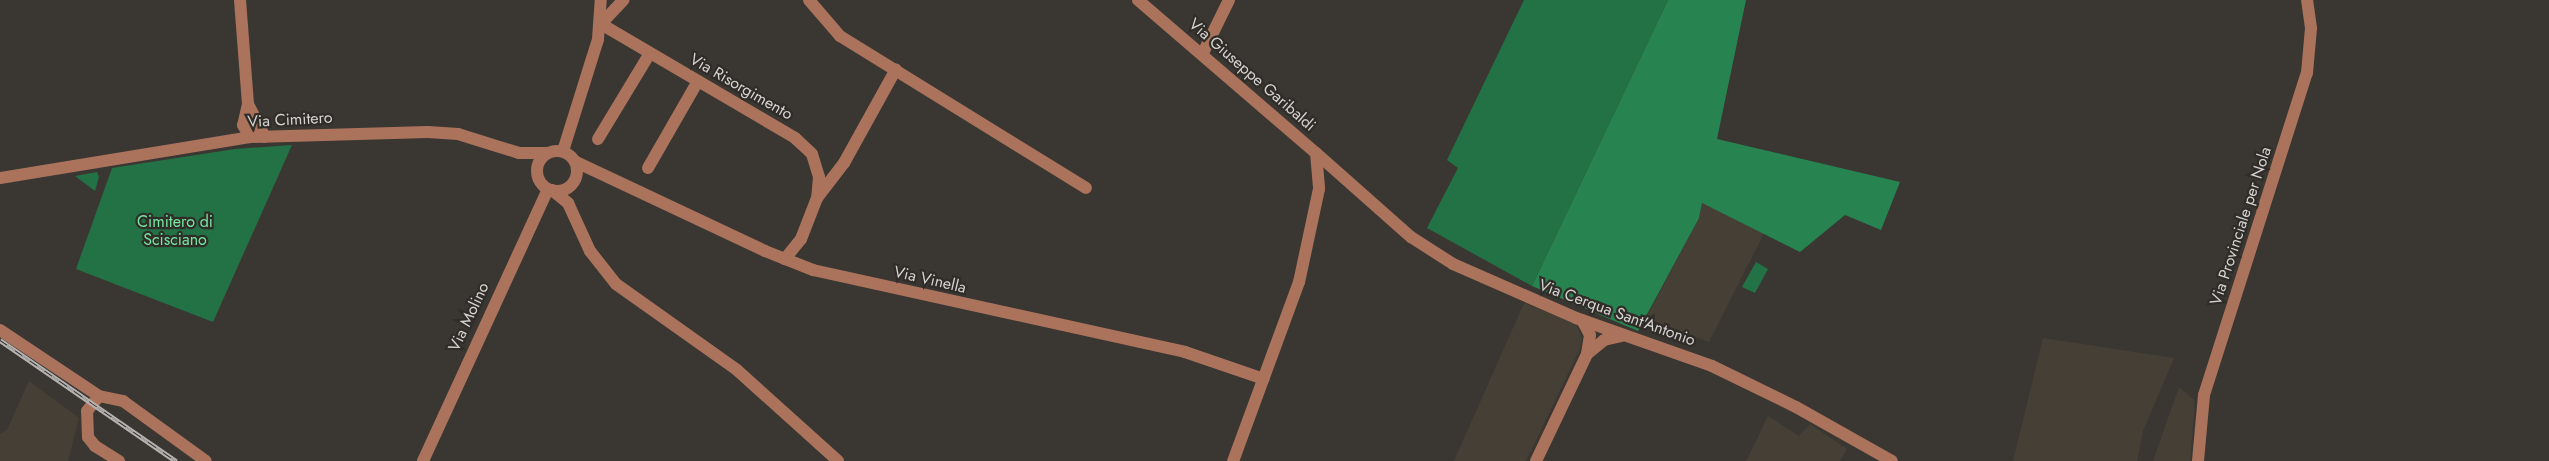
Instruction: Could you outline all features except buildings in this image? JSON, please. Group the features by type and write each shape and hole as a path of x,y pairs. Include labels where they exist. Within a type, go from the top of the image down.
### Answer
{"street":[{"path":"240,0 246,110 243,124 250,137"},
{"path":"563,151 601,24 601,0"},
{"path":"601,24 623,0"},
{"path":"809,0 840,36 1086,188"},
{"name":"Via Giuseppe Garibaldi","path":"1138,0 1203,53 1316,153 1319,189 1311,234 1284,329 1233,461"},
{"path":"1203,53 1229,0"},
{"name":"Via Provinciale per Nola","path":"2198,461 2204,395 2307,73 2311,28 2307,0"},
{"name":"Via Risorgimento","path":"601,24 805,145 818,171 817,198 801,238"},
{"path":"598,139 650,53"},
{"path":"817,198 844,163 896,69"},
{"path":"648,168 698,81"},
{"path":"246,110 265,137"},
{"path":"219,143 246,110"},
{"name":"Via Cimitero","path":"0,178 250,137 400,131 458,134 510,151"},
{"path":"510,151 548,153 563,151 576,162 578,175 571,186 581,231"},
{"path":"510,151 568,203 590,251 616,284 737,370 838,461"},
{"path":"538,176 539,163 548,153"},
{"name":"Via Cerqua Sant'Antonio","path":"1316,153 1411,237 1453,264 1582,321 1604,334 1651,342 1712,366 1796,407 1892,461"},
{"name":"Via Vinella","path":"576,162 601,176 785,260 803,266 1185,352 1264,379"},
{"path":"550,189 571,186 601,176"},
{"name":"Via Molino","path":"423,461 550,189"},
{"path":"785,260 801,238"},
{"path":"801,238 803,266"},
{"path":"1582,321 1590,335 1587,354"},
{"path":"0,330 99,396 123,401 206,461"},
{"path":"1590,335 1604,334"},
{"path":"1536,461 1587,354 1604,334"},
{"path":"99,396 87,411 88,437 95,446 119,461"}],"shaded area":[{"path":"1702,203 1764,233 1709,342 1646,318 1699,218"},
{"path":"1524,303 1576,323 1582,339 1580,349 1526,461 1454,461"},
{"path":"2043,338 2174,358 2143,431 2137,461 2013,461"},
{"path":"29,381 79,418 68,461 0,461 0,434 7,430"},
{"path":"2179,387 2195,401 2190,461 2153,461"},
{"path":"1768,416 1799,436 1810,424 1847,449 1840,461 1746,461"}],"green space":[{"path":"1524,0 1668,0 1532,286 1427,228 1458,168 1447,160"},
{"path":"1668,0 1746,0 1717,139 1900,182 1881,230 1845,215 1800,252 1702,203 1699,218 1638,331 1532,286"},
{"name":"Cimitero di Scisciano","path":"292,145 213,322 76,269 112,168 235,149"},
{"path":"97,172 99,177 95,191 75,176"},
{"path":"1756,262 1768,269 1755,293 1742,287"}],"railway":[{"path":"0,340 176,461"}]}
